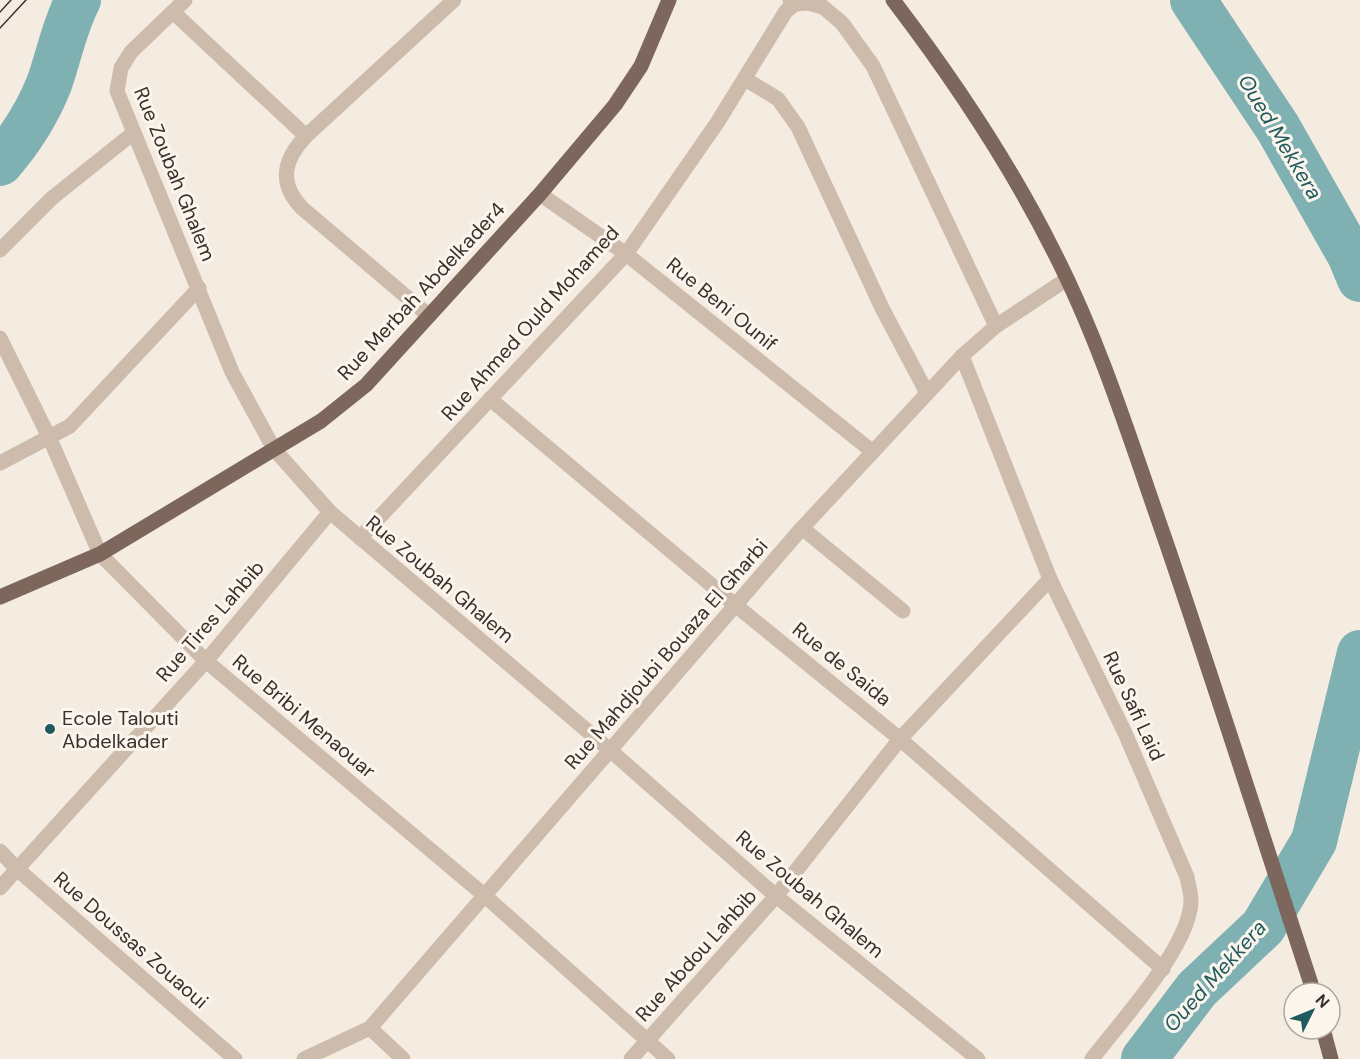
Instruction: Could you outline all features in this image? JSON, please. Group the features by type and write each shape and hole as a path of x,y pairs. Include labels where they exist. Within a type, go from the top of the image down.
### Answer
{"main road":[{"name":"Rue Merbah Abdelkader4","path":"0,597 100,554 321,421 366,385 540,195 615,105 641,66 669,0"},
{"path":"893,0 946,69 1000,152 1067,279 1130,438 1232,735 1310,981"},
{"path":"1326,1041 1331,1059"}],"street":[{"name":"Rue Zoubah Ghalem","path":"185,0 131,52 120,68 117,91 132,134 199,288 232,372 274,449 330,512 360,538 611,751 776,896 978,1059"},
{"path":"428,315 294,199 285,176 291,153 306,136 454,0"},
{"path":"793,2 823,7 842,23 873,66 996,326"},
{"name":"Rue Ahmed Ould Mohamed","path":"360,538 626,254 745,79 793,2"},
{"path":"173,12 306,136"},
{"path":"745,79 778,99 798,127 882,308 927,393"},
{"path":"0,250 52,198 132,134"},
{"name":"Rue Beni Ounif","path":"540,195 626,254 873,452"},
{"name":"Rue Mahdjoubi Bouaza El Gharbi","path":"304,1059 370,1028 611,751 734,604 927,393 962,356 996,326 1067,279"},
{"path":"0,463 70,426 110,386 199,288"},
{"name":"Rue Bribi Menaouar","path":"0,338 50,438 100,554 206,661 484,895 668,1059"},
{"name":"Rue Safi Laid","path":"962,356 1050,579 1125,733 1187,877 1191,901 1189,910 1184,928 1163,969 1092,1059"},
{"name":"Rue de Saida","path":"490,399 734,604 900,739 1163,969"},
{"name":"Rue Tires Lahbib","path":"0,888 206,661 330,512"},
{"path":"802,528 903,610"},
{"name":"Rue Abdou Lahbib","path":"631,1059 776,896 900,739 1050,579"},
{"name":"Rue Doussas Zouaoui","path":"0,851 16,868 236,1059"},
{"path":"370,1028 403,1059"}],"waterway":[{"name":"Oued Mekkera","path":"0,163 15,145 39,106 78,0"},
{"name":"Oued Mekkera","path":"1193,0 1278,128 1350,255 1360,279"},
{"name":"Oued Mekkera","path":"1144,1059 1197,989 1263,927 1314,841 1360,653"}],"tram line":[{"path":"0,12 11,0"},
{"path":"0,28 26,0"}],"place":[{"name":"Ecole Talouti Abdelkader","path":"50,729"}]}
